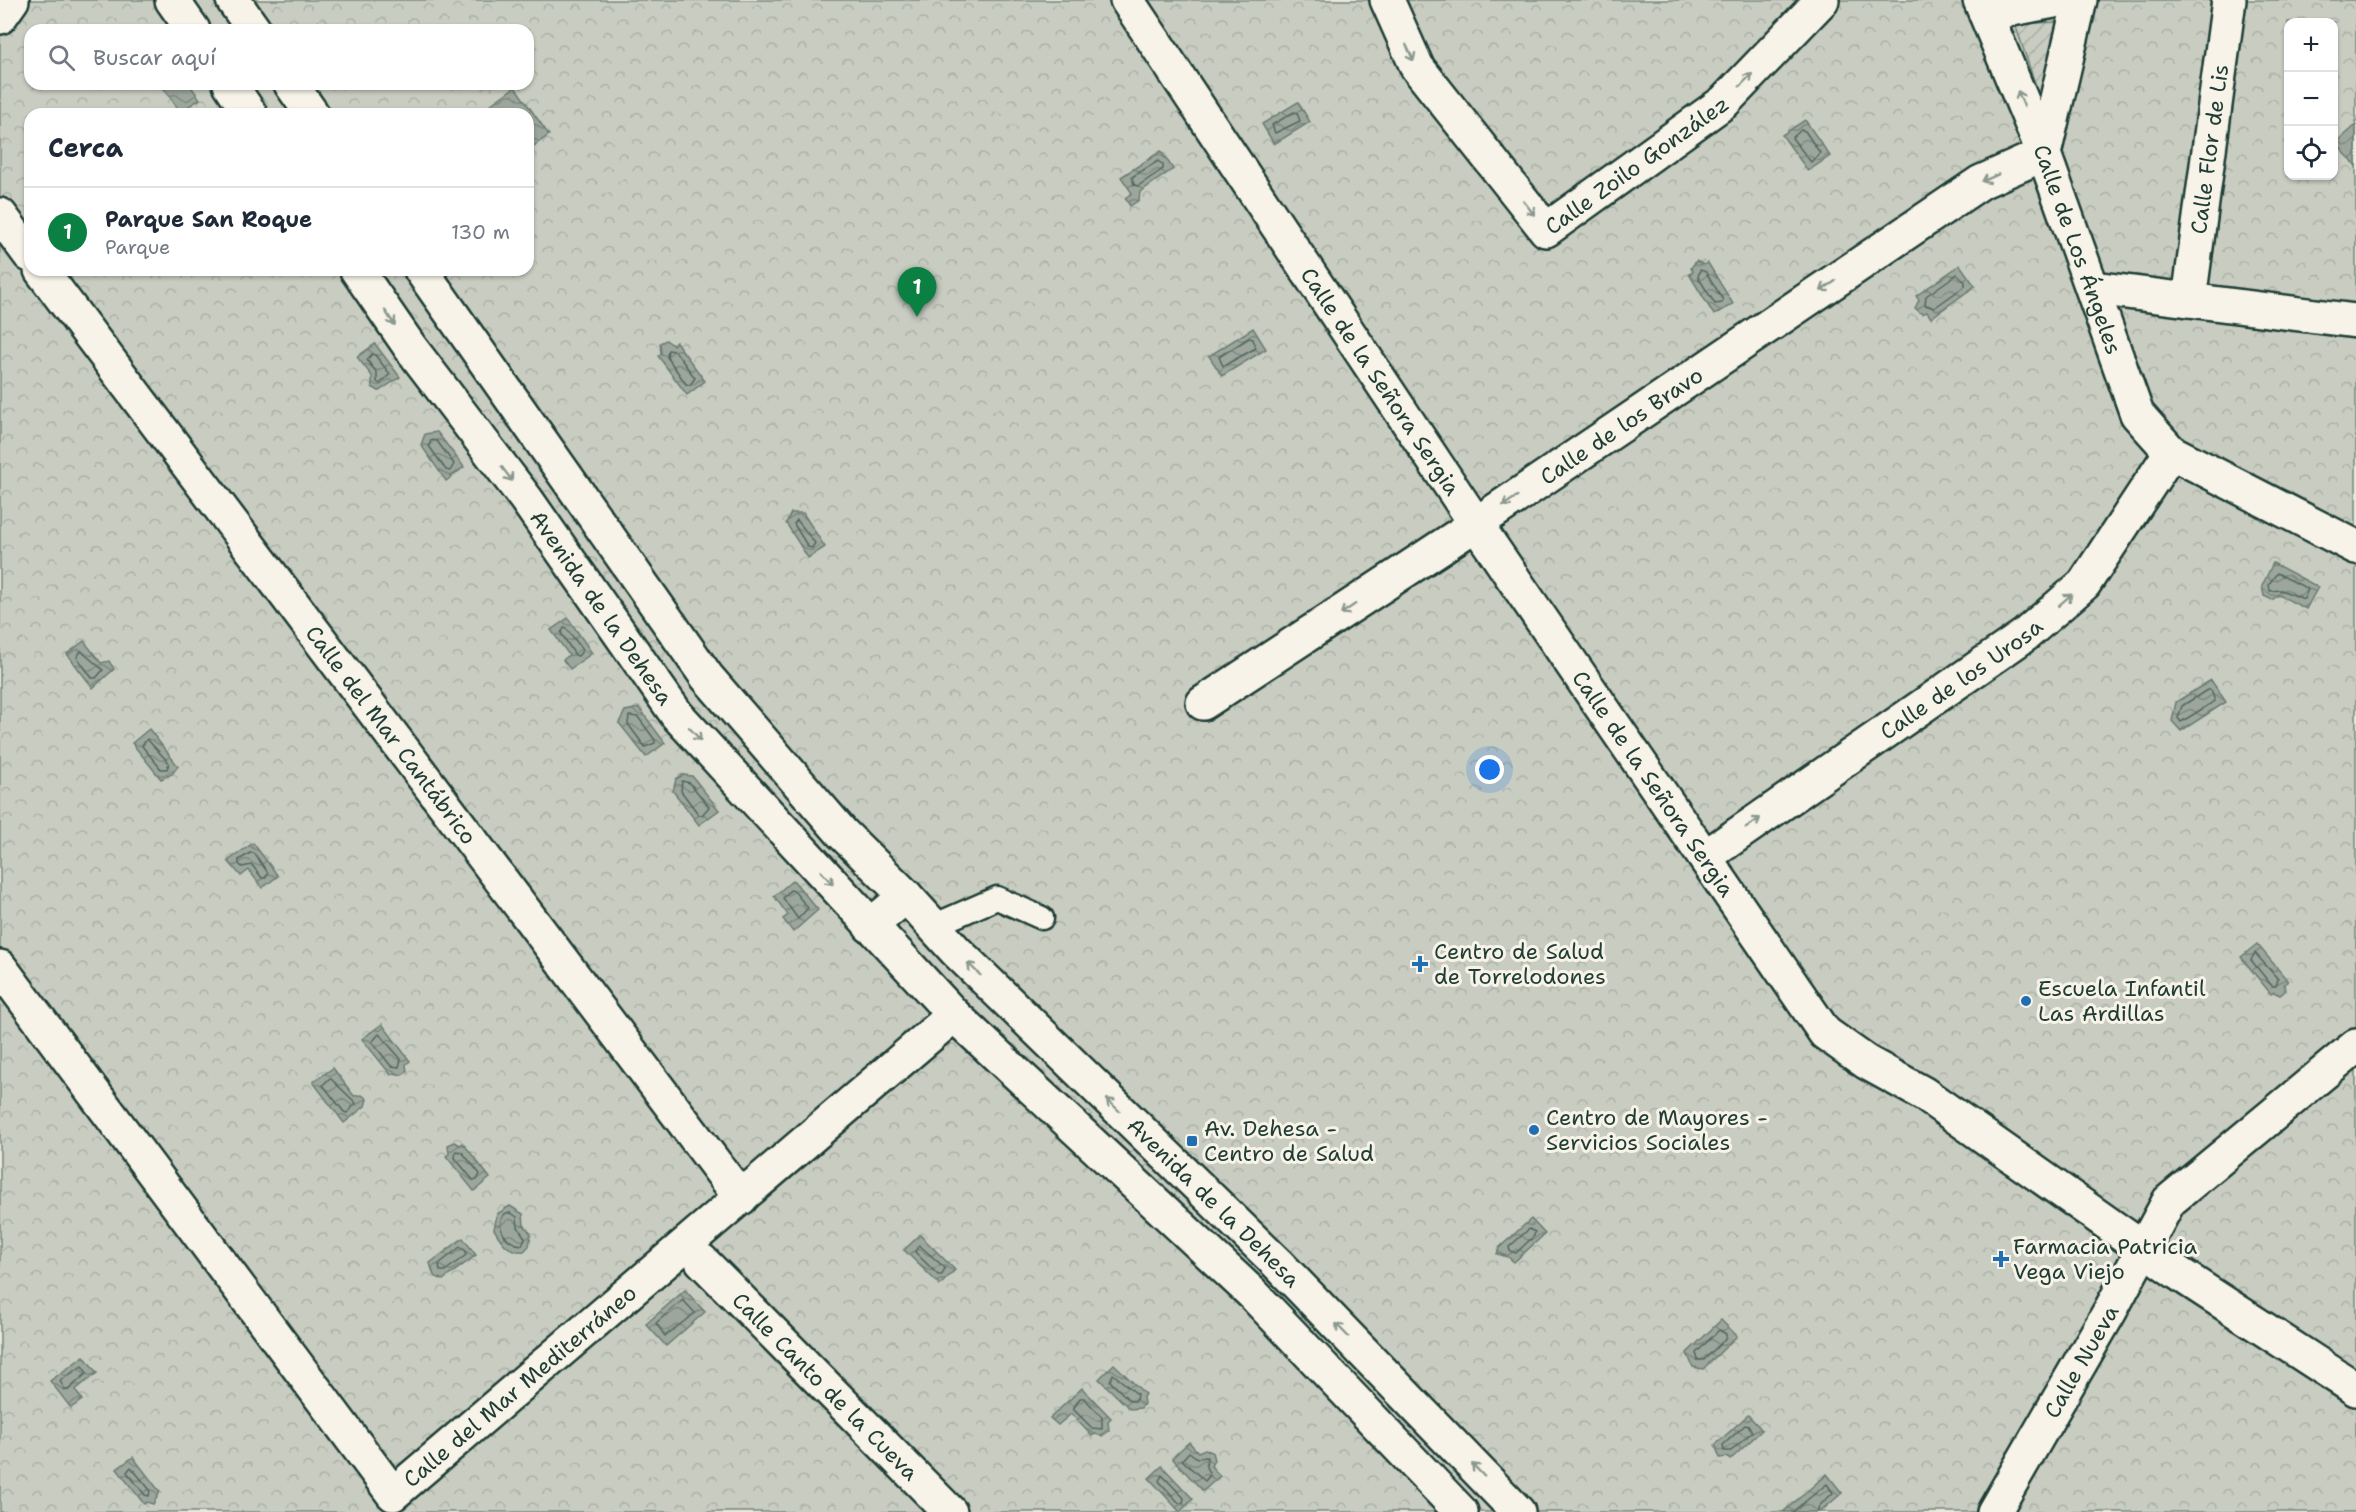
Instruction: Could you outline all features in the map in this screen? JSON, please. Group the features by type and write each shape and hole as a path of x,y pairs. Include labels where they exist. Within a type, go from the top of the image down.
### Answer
{"street":[{"path":"0,16 12,0"},
{"path":"172,0 189,24"},
{"path":"233,0 250,24"},
{"name":"Calle de la Señora Sergia","path":"1127,0 1476,524 1825,1033 1866,1062 1924,1094 2142,1248 2356,1389"},
{"name":"Calle Zoilo González","path":"1387,0 1417,67 1546,230 1724,102 1822,0"},
{"path":"2044,154 1983,7 2059,0"},
{"name":"Calle de Los Ángeles","path":"2080,0 2044,154 2094,288 2137,414 2170,452"},
{"name":"Calle Flor de Lis","path":"2189,300 2229,0"},
{"path":"234,90 246,108"},
{"path":"295,90 308,108"},
{"name":"Calle de los Bravo","path":"1203,703 1476,524 1981,182 2044,154"},
{"path":"0,215 24,247"},
{"name":"Calle del Mar Cantábrico","path":"46,276 741,1198"},
{"name":"Avenida de la Dehesa","path":"361,276 410,347 526,499 677,715 954,1015 1253,1294 1461,1512"},
{"name":"Avenida de la Dehesa","path":"425,276 707,676 842,833 906,896 956,951 1277,1263 1518,1512"},
{"path":"2094,288 2356,321"},
{"path":"2170,452 2356,547"},
{"name":"Calle de los Urosa","path":"1705,857 2025,635 2084,584 2170,452"},
{"path":"870,926 906,896"},
{"name":"Calle del Mar Mediterráneo","path":"0,967 403,1503 741,1198 954,1015"},
{"name":"Calle Nueva","path":"1994,1512 2110,1311 2169,1201 2356,1046"},
{"name":"Calle Canto de la Cueva","path":"702,1261 950,1512"}],"lane":[{"path":"933,926 997,898 1042,918"}],"green space":[{"path":"0,0 2356,0 2356,1512 0,1512"},
{"path":"2061,22 2048,98 2039,95 2015,24"}],"water":[{"path":"165,90 193,90 200,99 186,108 177,108"},
{"path":"511,90 517,90 530,108 492,108 490,105"},
{"path":"1298,102 1310,122 1274,144 1262,124"},
{"path":"534,114 549,135 534,146"},
{"path":"1805,120 1830,156 1808,171 1782,135"},
{"path":"2356,125 2356,166 2338,145 2338,141"},
{"path":"1161,151 1173,169 1140,192 1139,200 1130,206 1125,198 1132,193 1121,177"},
{"path":"1696,261 1704,265 1708,263 1733,304 1714,315 1689,274 1693,272 1691,268"},
{"path":"1960,265 1975,286 1931,318 1927,312 1922,314 1915,308 1919,300 1916,296"},
{"path":"1253,328 1266,349 1222,376 1209,356"},
{"path":"666,340 673,345 676,342 705,381 687,395 658,356 661,354 660,343"},
{"path":"375,344 400,377 379,391 372,387 372,376 357,357"},
{"path":"437,432 464,467 446,481 421,445 425,434"},
{"path":"791,513 803,513 825,547 808,558 786,523"},
{"path":"2273,563 2318,587 2306,609 2279,595 2272,600 2264,596 2262,586"},
{"path":"568,618 592,653 570,669 563,660 569,655 551,630"},
{"path":"84,641 101,663 109,661 114,669 93,688 67,654"},
{"path":"2211,680 2226,702 2181,731 2172,721 2176,702"},
{"path":"639,708 665,743 646,757 619,723 625,711"},
{"path":"149,729 178,766 172,774 161,779 132,743"},
{"path":"683,775 692,776 719,810 699,825 673,791 676,779"},
{"path":"253,843 278,876 262,888 249,870 241,876 228,861"},
{"path":"793,880 818,910 793,932 783,919 788,915 774,896"},
{"path":"2257,944 2288,981 2284,984 2285,991 2280,995 2274,992 2271,994 2241,957"},
{"path":"382,1024 410,1061 406,1064 407,1072 402,1075 394,1073 391,1075 362,1039"},
{"path":"333,1068 354,1096 362,1095 367,1099 365,1106 344,1123 313,1082"},
{"path":"455,1142 460,1145 463,1143 490,1178 474,1191 446,1156 449,1154 448,1145"},
{"path":"510,1206 523,1214 524,1225 531,1234 529,1246 524,1251 509,1248 494,1229 497,1214"},
{"path":"1531,1219 1545,1234 1514,1262 1508,1257 1497,1254 1499,1248"},
{"path":"920,1235 955,1270 940,1285 904,1250"},
{"path":"463,1238 476,1255 443,1280 434,1276 430,1263"},
{"path":"685,1290 705,1312 666,1346 646,1324"},
{"path":"1721,1320 1737,1336 1703,1369 1693,1367 1687,1353"},
{"path":"84,1356 97,1373 75,1390 82,1400 71,1408 50,1381"},
{"path":"1114,1364 1145,1394 1141,1408 1130,1409 1099,1379"},
{"path":"1082,1388 1111,1418 1108,1421 1109,1431 1102,1436 1095,1434 1092,1436 1071,1414 1058,1425 1050,1418"},
{"path":"1748,1415 1762,1430 1730,1460 1727,1457 1720,1458 1715,1445"},
{"path":"1189,1442 1198,1452 1205,1449 1212,1452 1214,1460 1211,1466 1220,1476 1203,1491 1172,1458"},
{"path":"133,1457 160,1492 153,1504 147,1502 144,1504 117,1469"},
{"path":"1162,1466 1193,1499 1180,1512 1149,1478"},
{"path":"1827,1474 1842,1493 1820,1512 1783,1512"}],"place":[{"name":"Parque San Roque","path":"917,317"},
{"name":"Centro de Salud de Torrelodones","path":"1420,964"},
{"name":"Escuela Infantil Las Ardillas","path":"2026,1001"},
{"name":"Centro de Mayores - Servicios Sociales","path":"1534,1130"},
{"name":"Av. Dehesa - Centro de Salud","path":"1192,1141"},
{"name":"Farmacia Patricia Vega Viejo","path":"2001,1259"}]}
